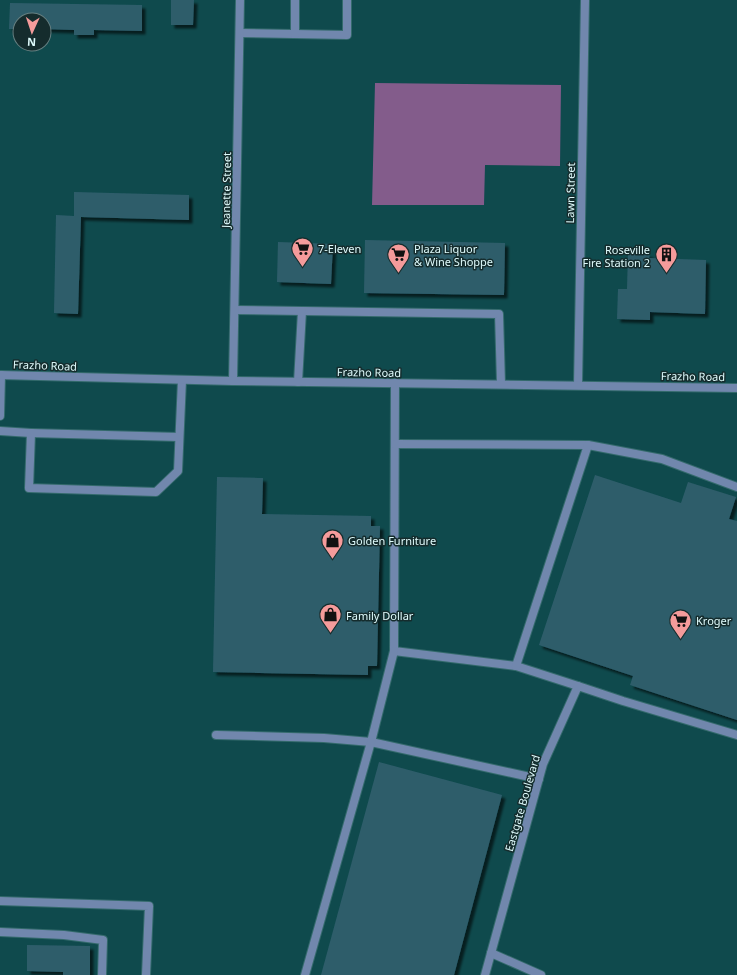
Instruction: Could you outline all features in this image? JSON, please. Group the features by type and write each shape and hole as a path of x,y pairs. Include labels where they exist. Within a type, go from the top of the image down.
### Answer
{"street":[{"name":"Jeanette Street","path":"233,381 240,0"},
{"path":"295,0 295,34"},
{"path":"240,33 347,35 347,0"},
{"name":"Lawn Street","path":"578,385 585,0"},
{"path":"235,310 499,314 501,384"},
{"path":"298,382 302,311"},
{"path":"0,375 0,416"},
{"name":"Frazho Road","path":"0,375 233,381 737,388"},
{"path":"31,433 30,488 156,492 178,471 182,380"},
{"path":"305,975 371,742 394,651 395,383"},
{"path":"0,431 179,437"},
{"path":"395,444 588,445 662,459 737,487"},
{"path":"516,666 588,445"},
{"path":"394,651 516,666 623,701 737,735"},
{"name":"Eastgate Boulevard","path":"485,975 543,764 578,686"},
{"path":"216,735 371,742 539,779"},
{"path":"0,901 149,906 146,975"},
{"path":"0,932 64,935 102,940 102,975"},
{"path":"491,953 541,975"}],"shaded area":[{"path":"375,83 561,85 560,166 485,165 484,205 372,205"}],"building":[{"path":"171,0 194,0 193,25 171,25"},
{"path":"10,3 142,5 142,31 94,30 94,35 74,35 74,30 52,29 52,12 12,12 12,29 9,29"},
{"path":"74,192 189,195 189,220 81,217 78,314 54,313 56,215 74,216"},
{"path":"365,240 505,243 504,295 364,293"},
{"path":"278,242 333,244 331,284 277,282"},
{"name":"Roseville Fire Station 2","path":"628,253 650,254 649,258 706,260 705,314 650,312 650,320 617,319 618,289 627,289"},
{"path":"595,475 681,503 688,482 736,497 729,519 737,521 737,720 630,685 633,676 539,645"},
{"path":"217,477 263,478 262,514 371,516 371,526 380,526 377,666 368,666 368,675 213,672"},
{"path":"379,762 502,795 454,975 321,975"},
{"path":"27,945 90,946 90,975 63,975 63,972 27,971"}],"place":[{"name":"7-Eleven","path":"303,268"},
{"name":"Plaza Liquor & Wine Shoppe","path":"399,274"},
{"name":"Roseville Fire Station 2","path":"666,274"},
{"name":"Golden Furniture","path":"333,560"},
{"name":"Family Dollar","path":"330,634"},
{"name":"Kroger","path":"681,640"}]}
